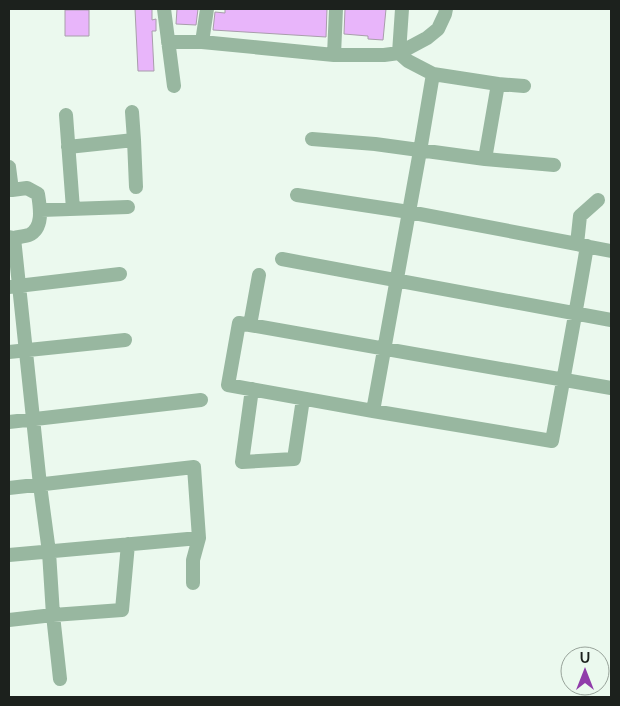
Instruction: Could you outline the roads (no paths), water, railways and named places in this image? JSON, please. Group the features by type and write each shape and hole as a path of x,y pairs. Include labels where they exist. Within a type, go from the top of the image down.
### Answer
{"street":[{"path":"164,9 174,86"},
{"path":"202,42 207,9"},
{"path":"334,55 336,9"},
{"path":"399,53 402,9"},
{"path":"168,42 202,42 334,55 384,55 399,53 427,38 438,29 446,9"},
{"path":"399,53 408,61 432,74 524,86"},
{"path":"373,412 410,212 432,74"},
{"path":"485,159 498,84"},
{"path":"132,112 136,187"},
{"path":"66,115 73,209"},
{"path":"312,139 375,144 485,159 554,165"},
{"path":"68,147 134,140"},
{"path":"9,167 10,190 28,188 38,194 41,210 38,225 32,234 11,238 14,286 25,350 49,552 60,678"},
{"path":"297,195 410,212 611,251"},
{"path":"598,200 580,216 582,245 576,313 563,380 552,441 373,412 228,385 239,323 250,324 384,349 563,380 611,388"},
{"path":"41,210 128,207"},
{"path":"282,259 611,320"},
{"path":"14,286 120,274"},
{"path":"250,324 259,275"},
{"path":"9,352 125,340"},
{"path":"252,389 242,462 294,459 303,399"},
{"path":"9,422 201,400"},
{"path":"9,488 194,467 199,538 193,560 192,583"},
{"path":"9,555 199,538"},
{"path":"9,620 122,610 128,544"}]}
